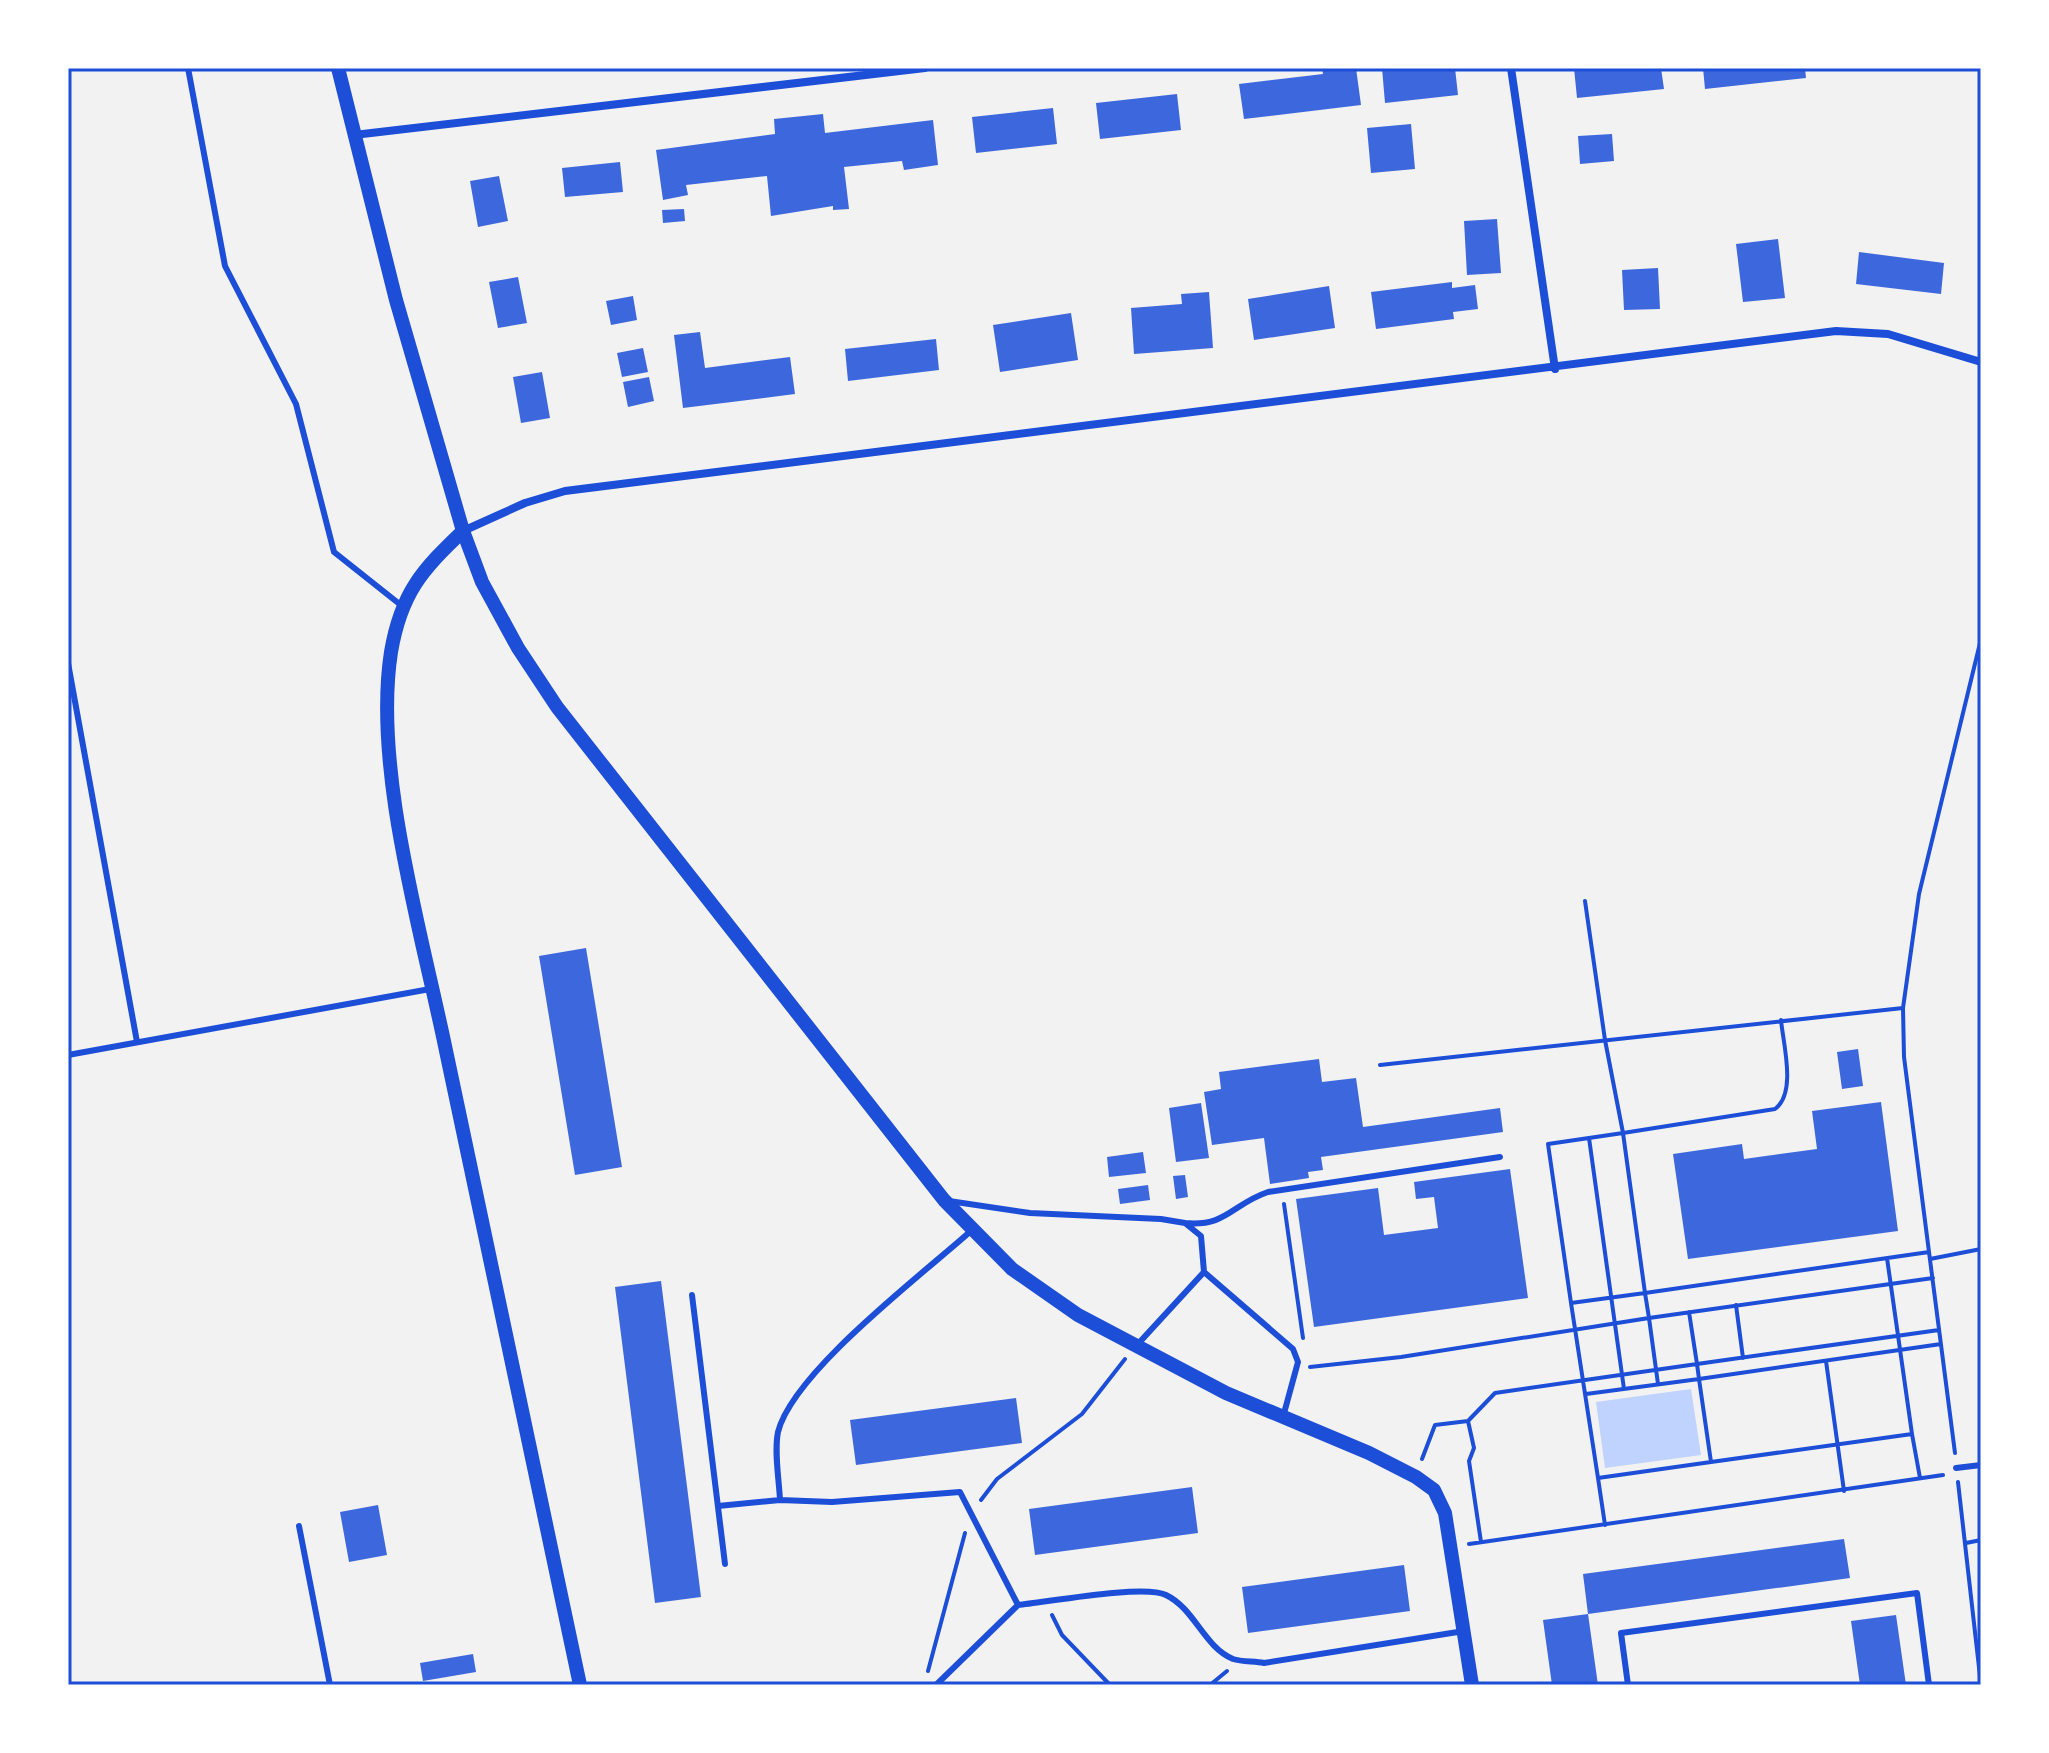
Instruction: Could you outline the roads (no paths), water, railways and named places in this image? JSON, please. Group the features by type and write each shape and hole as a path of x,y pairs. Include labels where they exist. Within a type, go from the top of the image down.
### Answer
{"street":[{"path":"338,68 423,402 463,531 496,609 557,707 944,1200 1012,1269 1078,1315 1134,1347 1416,1477 1434,1490 1445,1513 1472,1685"},
{"path":"354,135 925,68"},
{"path":"1511,68 1555,369"},
{"path":"580,1685 408,872 386,722 391,652 403,606 422,570 463,531 525,503 565,491 1555,369 1836,331 1888,334 1981,362"}],"lane":[{"path":"188,68 225,266 296,404 334,552 403,606"},
{"path":"68,663 137,1042"},
{"path":"68,1055 433,988"},
{"path":"944,1200 1030,1213 1161,1219 1185,1223 1217,1222 1252,1198 1282,1190 1500,1157"},
{"path":"1185,1223 1201,1236 1204,1272 1293,1349 1298,1362 1283,1417"},
{"path":"780,1500 778,1434 789,1405 803,1385 972,1230"},
{"path":"1134,1347 1204,1272"},
{"path":"692,1295 725,1564"},
{"path":"1957,1470 1981,1465"},
{"path":"718,1506 780,1500 832,1502 960,1492 1018,1605"},
{"path":"299,1526 330,1685"},
{"path":"936,1685 1018,1605 1127,1593 1164,1593 1188,1611 1212,1643 1233,1659 1264,1663 1464,1631"},
{"path":"1628,1685 1621,1633 1917,1593 1929,1685"}],"water":[{"path":"1691,1389 1701,1455 1605,1468 1596,1402"}]}
